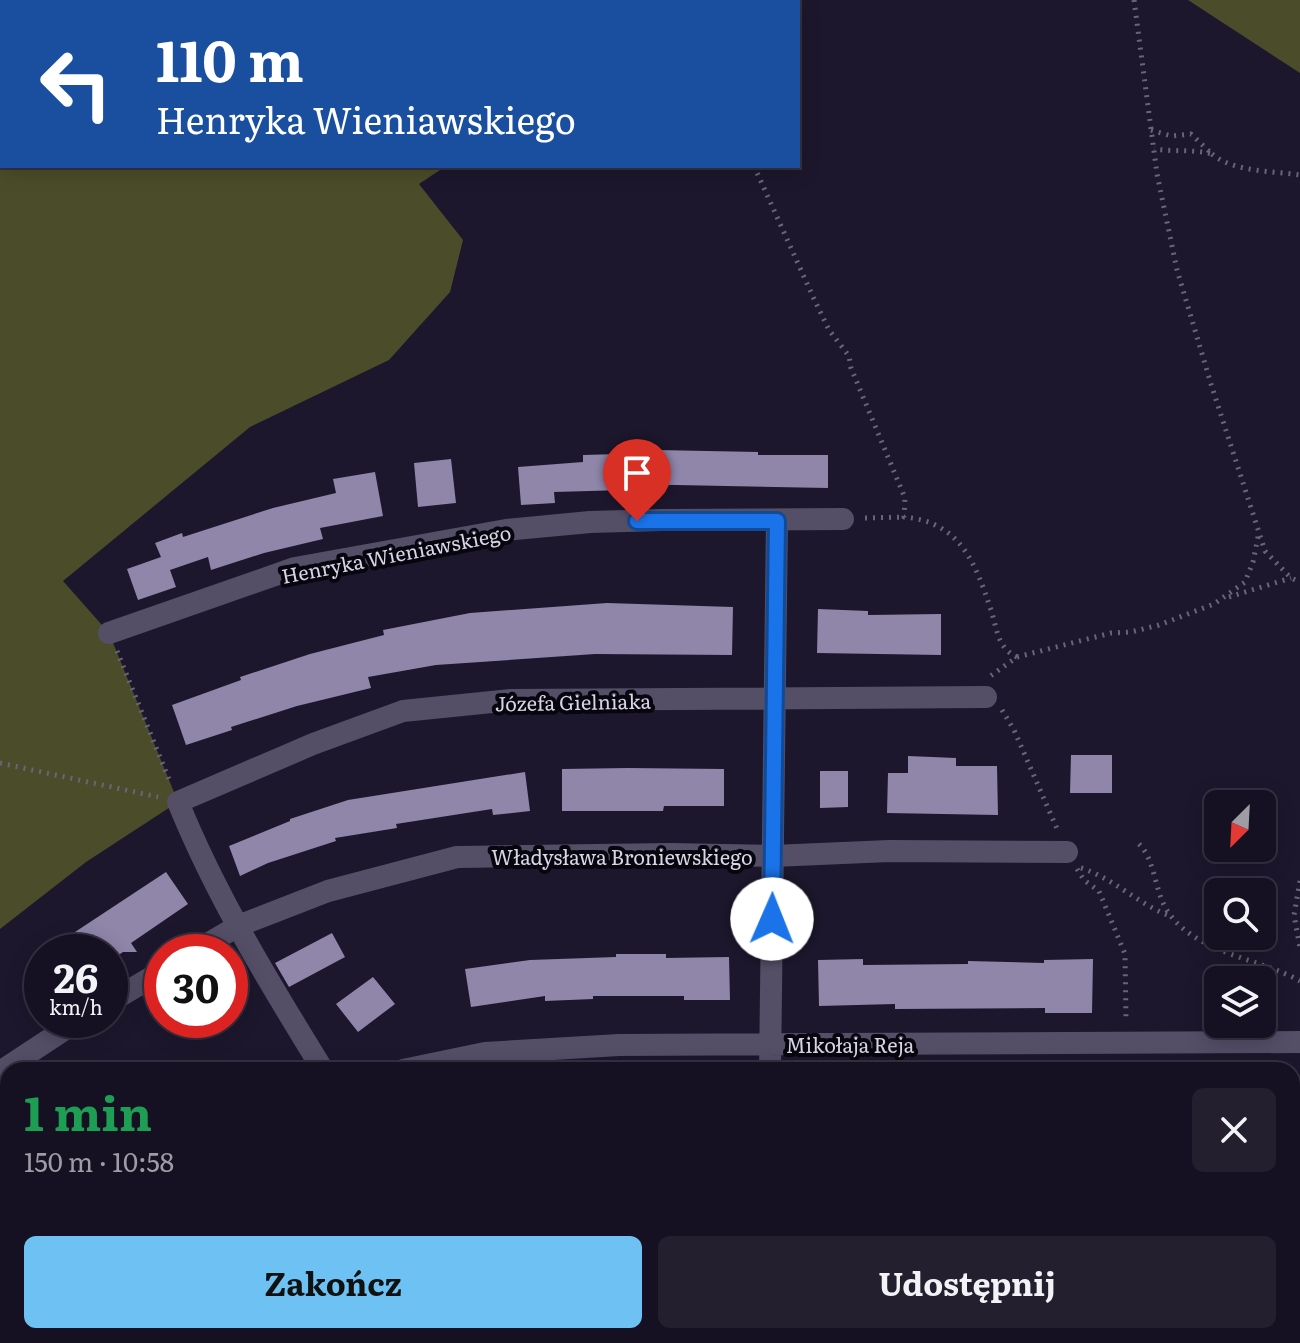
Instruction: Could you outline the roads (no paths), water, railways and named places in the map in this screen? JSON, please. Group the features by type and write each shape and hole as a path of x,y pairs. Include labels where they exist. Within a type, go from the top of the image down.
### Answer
{"street":[{"name":"Henryka Wieniawskiego","path":"109,633 295,568 506,530 604,522 843,519"},
{"path":"770,1062 777,521"},
{"name":"Józefa Gielniaka","path":"238,926 178,802 313,744 403,711 511,700 986,697"},
{"name":"Władysława Broniewskiego","path":"224,934 328,891 457,857 773,856 889,851 1072,859"},
{"path":"238,926 259,967 318,1062"},
{"path":"15,1062 52,1038"},
{"name":"Mikołaja Reja","path":"442,1062 485,1053 619,1045 1300,1042"}]}
